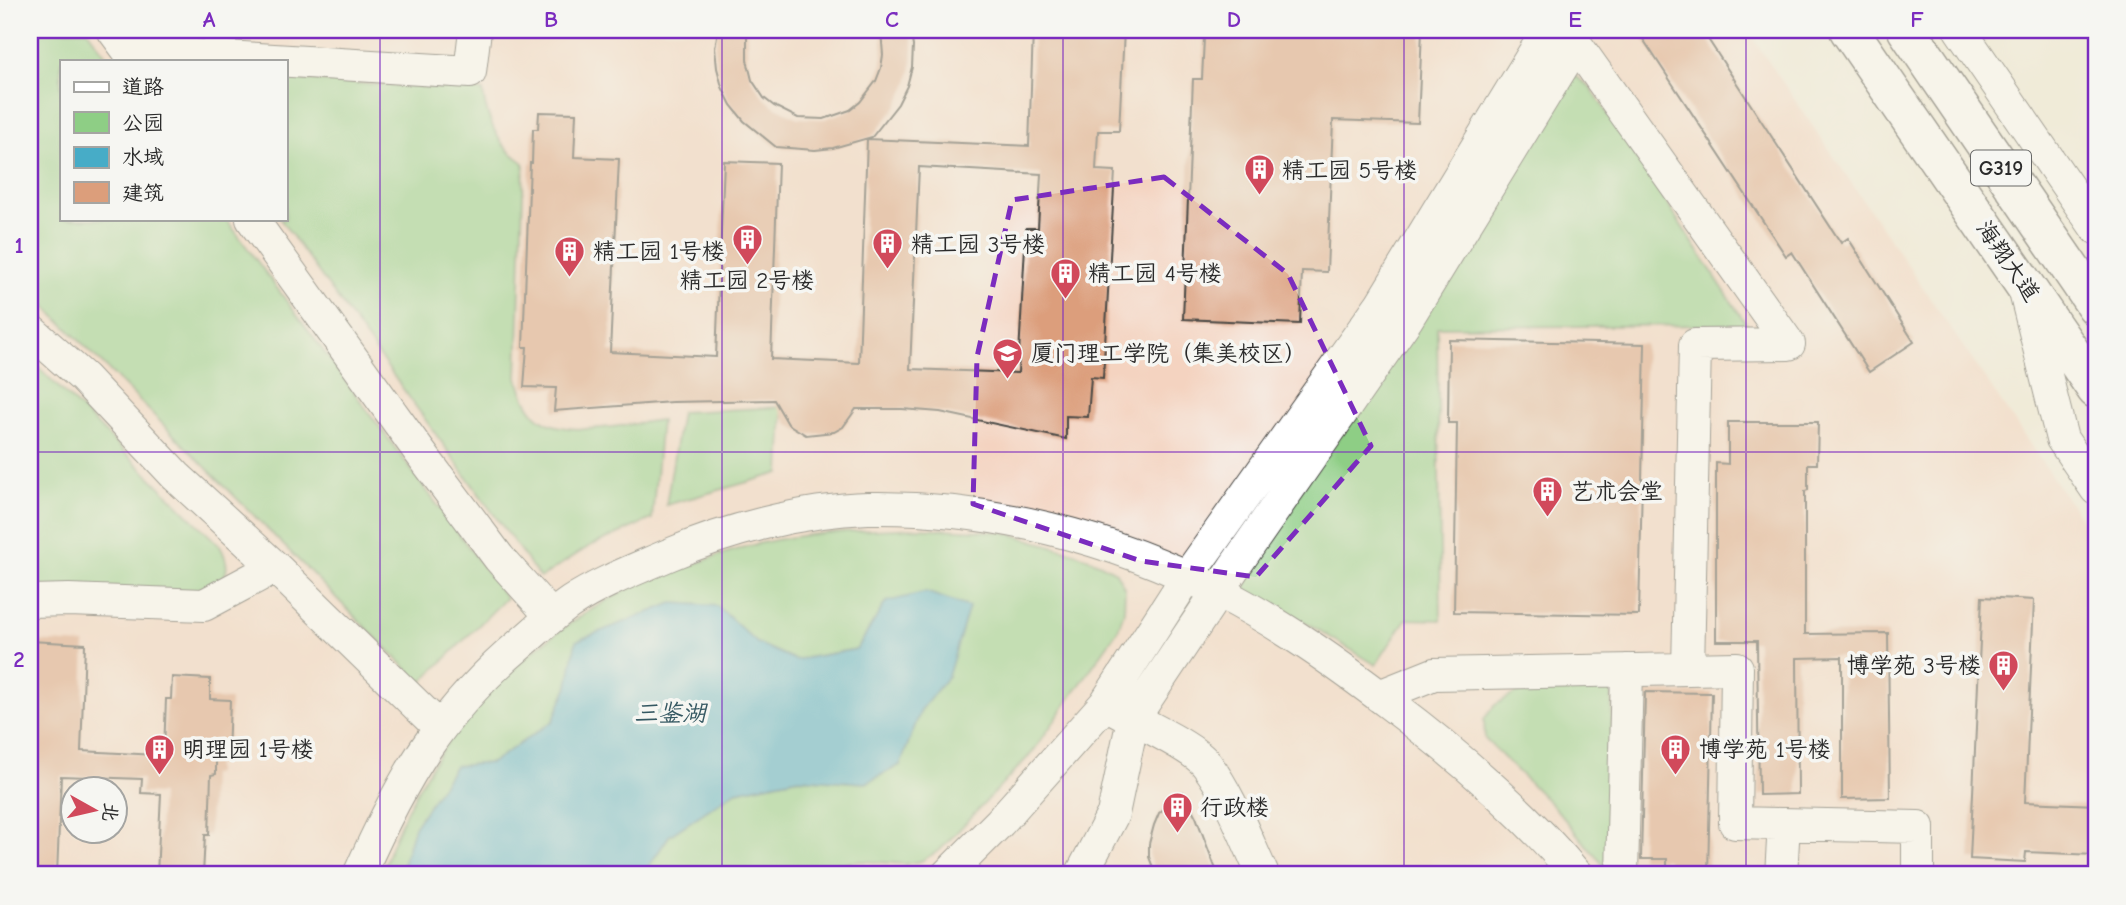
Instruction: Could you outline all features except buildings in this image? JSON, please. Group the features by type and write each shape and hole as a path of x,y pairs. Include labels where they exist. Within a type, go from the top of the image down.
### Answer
{"highway":[{"name":"海翔大道","path":"1849,30 2096,388"},
{"name":"海翔大道","path":"1906,30 2096,306"}],"street":[{"path":"126,47 470,72 475,30"},
{"path":"947,875 1000,822 1104,704 1187,577 1381,304 1548,30"},
{"path":"1960,30 2096,228"},
{"path":"1082,875 1113,814 1133,719 1406,319 1571,37 1789,344 1695,345 1688,669"},
{"path":"253,220 360,372 499,558 552,617"},
{"path":"2022,281 2062,439 2096,489"},
{"path":"30,330 83,378 176,476 275,567 439,727"},
{"path":"359,875 385,817 416,761 439,727 488,670 571,602 610,581 698,543 813,514 866,508 958,512 1021,522 1087,539 1187,577 1218,592 1328,657 1379,696 1491,785 1552,845 1577,875"},
{"path":"30,601 204,605 275,567"},
{"path":"1379,696 1434,674 1737,668 1735,823 1917,827 1918,875"},
{"path":"1622,875 1627,670"},
{"path":"1104,704 1168,737 1206,763 1233,810 1263,875"},
{"path":"1781,875 1784,824"}],"highlighted area":[{"path":"1164,177 1288,274 1371,446 1256,577 1141,561 973,504 977,357 1012,200"}],"shaded area":[{"name":"厦门理工学院（集美校区）","path":"30,30 1747,30 2096,541 2096,875 30,875"}],"green space":[{"path":"30,30 87,30 109,60 60,60 60,220 227,220 506,598 421,683 30,291"},
{"path":"1571,73 1590,87 1747,325 1437,327 1441,620 1406,619 1376,665 1305,622 1245,593 1250,568"},
{"path":"287,79 483,91 497,136 508,150 524,163 517,377 530,407 548,423 579,429 661,420 652,519 590,546 540,578 281,220 287,220"},
{"path":"30,359 220,546 226,560 226,571 221,581 210,591 30,590"},
{"path":"783,407 780,473 666,505 681,412"},
{"path":"918,528 1003,532 1076,553 1116,572 1125,589 1124,611 1118,630 1032,753 940,850 921,861 905,864 862,861 833,864 802,875 643,875 669,836 736,791 799,778 866,783 900,765 921,710 948,676 886,602 857,649 795,660 757,643 717,606 673,603 577,641 568,686 553,721 491,763 455,766 414,827 400,875 381,875 398,829 445,745 474,708 507,674 543,643 583,615 636,585 745,547 809,535"},
{"path":"1612,690 1611,874 1556,809 1485,739 1484,719 1495,705 1518,692"}],"water":[{"name":"三鉴湖","path":"926,592 969,607 948,676 921,710 900,765 866,783 799,778 736,791 669,836 643,875 400,875 414,827 455,766 491,763 553,721 568,686 576,641 673,603 717,606 757,643 795,660 857,649 886,602"}],"place":[{"name":"精工园 5号楼","path":"1259,197"},
{"name":"精工园 2号楼","path":"747,266"},
{"name":"精工园 3号楼","path":"888,271"},
{"name":"精工园 1号楼","path":"570,278"},
{"name":"精工园 4号楼","path":"1065,300"},
{"name":"厦门理工学院（集美校区）","path":"1008,380"},
{"name":"艺术会堂","path":"1548,518"},
{"name":"博学苑 3号楼","path":"2004,692"},
{"name":"明理园 1号楼","path":"159,776"},
{"name":"博学苑 1号楼","path":"1676,776"},
{"name":"行政楼","path":"1177,834"}]}
